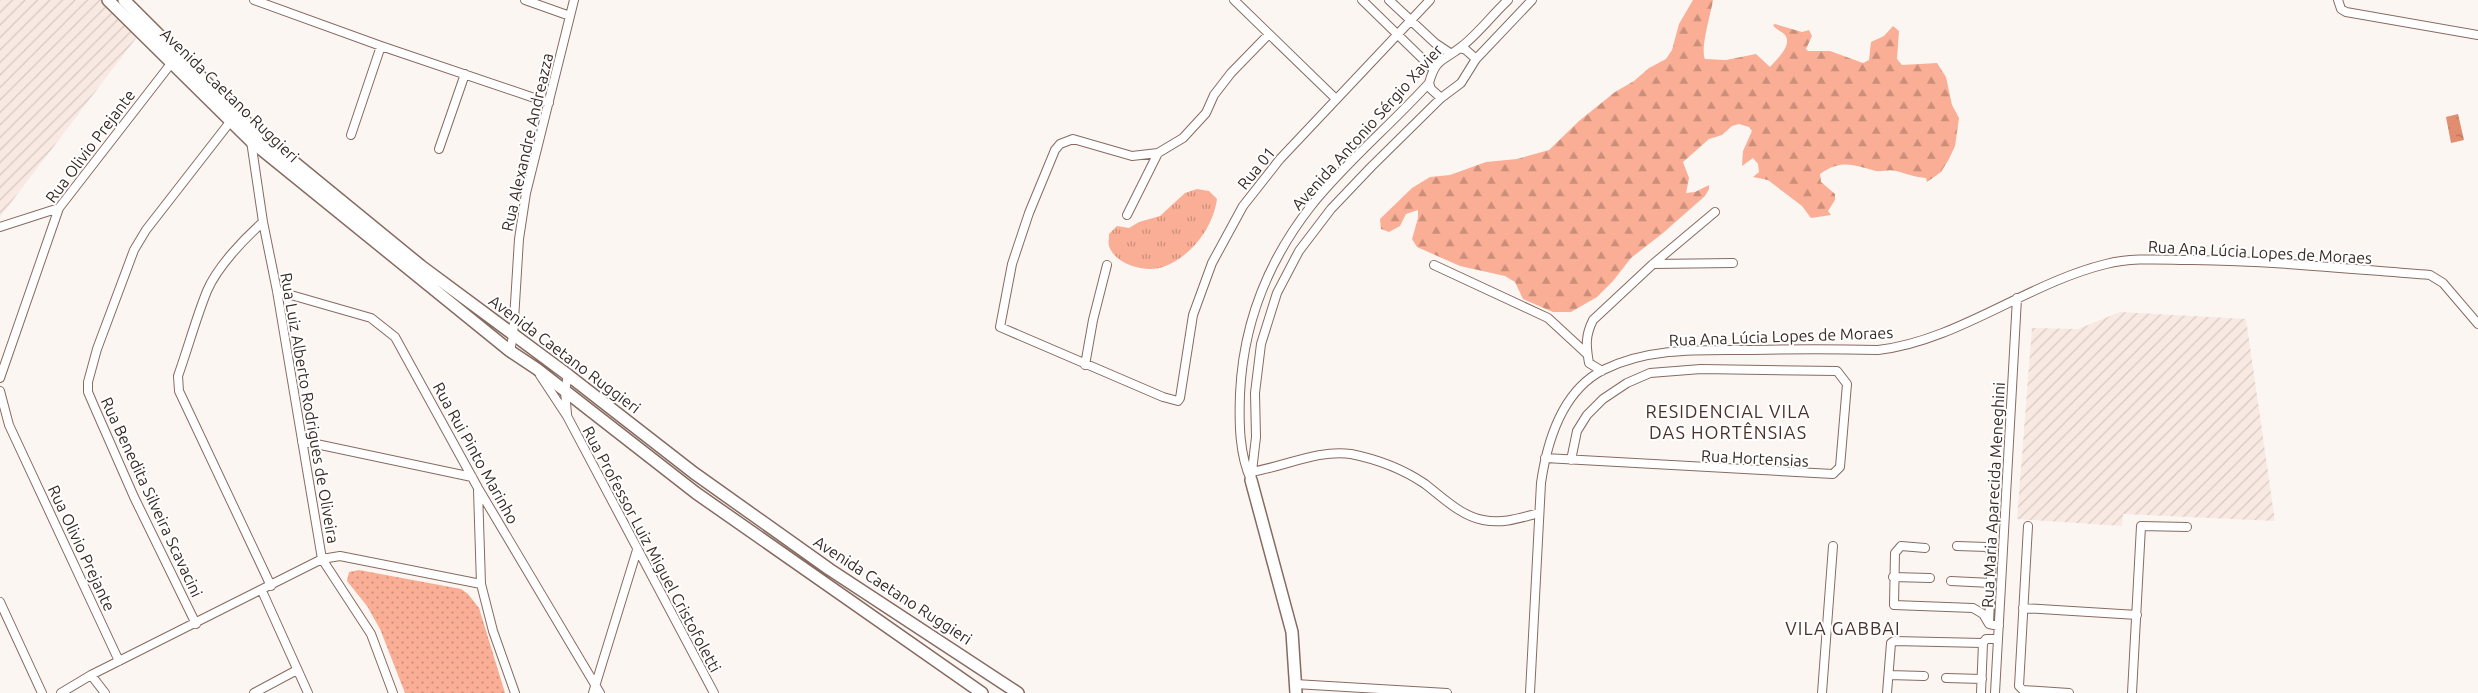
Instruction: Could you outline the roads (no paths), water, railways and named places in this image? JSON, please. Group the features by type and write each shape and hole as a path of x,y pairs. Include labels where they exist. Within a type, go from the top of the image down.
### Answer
{"main road":[{"name":"Avenida Caetano Ruggieri","path":"108,0 251,127 421,266 568,375 694,473 821,563 1018,693"},
{"name":"Avenida Caetano Ruggieri","path":"124,0 230,122 510,351 537,369 696,493 982,693"},
{"path":"1250,475 1290,624 1296,688"}],"street":[{"path":"254,0 380,46 549,103"},
{"path":"525,0 570,16"},
{"name":"Rua Alexandre Andreazza","path":"510,351 513,336 519,240 526,194 574,0"},
{"path":"1234,0 1336,99"},
{"path":"1362,0 1433,69"},
{"path":"1388,0 1435,43 1450,53"},
{"name":"Rua 01","path":"1085,365 1176,402 1180,398 1193,315 1212,264 1243,206 1280,159 1430,0"},
{"name":"Avenida Antonio Sérgio Xavier","path":"1250,475 1239,420 1241,375 1252,317 1273,262 1312,205 1429,83 1433,69 1450,53 1460,48 1508,0"},
{"name":"Avenida Antonio Sérgio Xavier","path":"1250,475 1256,437 1255,393 1261,344 1277,293 1299,250 1331,209 1441,98 1461,83 1476,59 1532,0"},
{"path":"2338,0 2341,9 2346,12 2478,35"},
{"path":"1107,265 1093,320 1085,365 1000,326 1012,264 1029,213 1055,150 1067,140 1080,140 1105,150 1132,156 1158,153 1183,138 1206,113 1214,95 1230,74 1269,34"},
{"path":"350,135 380,46"},
{"path":"1460,48 1466,50 1476,59"},
{"name":"Rua Olivio Prejante","path":"0,378 59,208 175,58"},
{"path":"438,149 465,74"},
{"path":"1429,83 1431,89 1441,98"},
{"name":"Rua Benedita Silveira Scavacini","path":"196,624 134,497 88,392 88,382 100,340 134,250 146,230 230,122"},
{"name":"Rua Luiz Alberto Rodrigues de Oliveira","path":"251,141 263,222 277,291 322,560 371,634 393,693"},
{"path":"1127,215 1158,153"},
{"path":"0,227 59,208"},
{"path":"1602,371 1589,363 1587,332 1593,320 1653,264 1715,212"},
{"path":"263,222 251,232 215,276 207,290 177,384 178,391 271,586"},
{"name":"Rua Ana Lúcia Lopes de Moraes","path":"1530,693 1539,513 1545,458 1560,417 1584,386 1602,371 1636,358 1688,350 1878,350 1897,348 1960,325 2075,273 2108,263 2143,259 2231,261 2430,275 2443,283 2478,324"},
{"path":"1653,264 1733,263"},
{"path":"1434,265 1548,318 1588,354"},
{"name":"Rua Rui Pinto Marinho","path":"277,291 371,318 394,337 478,488 600,693"},
{"name":"Rua Maria Aparecida Meneghini","path":"1995,693 2017,298"},
{"name":"Rua Professor Luiz Miguel Cristofoletti","path":"537,369 567,416 714,693"},
{"name":"Rua Hortensias","path":"1545,458 1572,460 1827,476 1837,472 1840,467 1848,384 1837,371 1701,369 1650,373 1627,383 1603,399 1587,415 1577,431 1572,460"},
{"name":"Rua Professor Luiz Miguel Cristofoletti","path":"567,416 565,391 568,375"},
{"name":"Rua Olivio Prejante","path":"0,391 9,425 119,661"},
{"path":"302,441 472,477"},
{"path":"1250,475 1311,457 1348,454 1381,461 1422,483 1460,511 1482,520 1507,522 1539,513"},
{"path":"478,488 482,584 494,631 515,693"},
{"path":"2028,526 2020,688 2023,690 2069,693"},
{"path":"2132,693 2141,526 2187,527"},
{"path":"1822,693 1832,546"},
{"path":"1925,548 1901,546 1894,553 1894,604 1972,608 1983,614 1989,624 1999,626"},
{"path":"1956,546 1987,548 1992,553 1989,624"},
{"path":"593,693 637,550"},
{"path":"61,693 91,675 322,560 340,556 482,584"},
{"path":"1893,576 1930,578"},
{"path":"1951,581 1990,582"},
{"path":"262,591 308,693"},
{"path":"0,602 42,693"},
{"path":"2023,608 2137,614"},
{"path":"1981,693 1983,643 1986,639 1998,639"},
{"path":"1887,693 1891,643 1894,640 1983,643"},
{"path":"254,693 297,670"},
{"path":"91,675 106,693"},
{"path":"1889,675 1924,676"},
{"path":"1946,678 1982,680"},
{"path":"1296,688 1447,693"}],"water":[{"path":"2458,114 2464,140 2451,143 2446,117"}],"district":[{"name":"RESIDENCIAL VILA DAS HORTÊNSIAS","path":"1728,422"},
{"name":"VILA GABBAI","path":"1843,629"}]}
